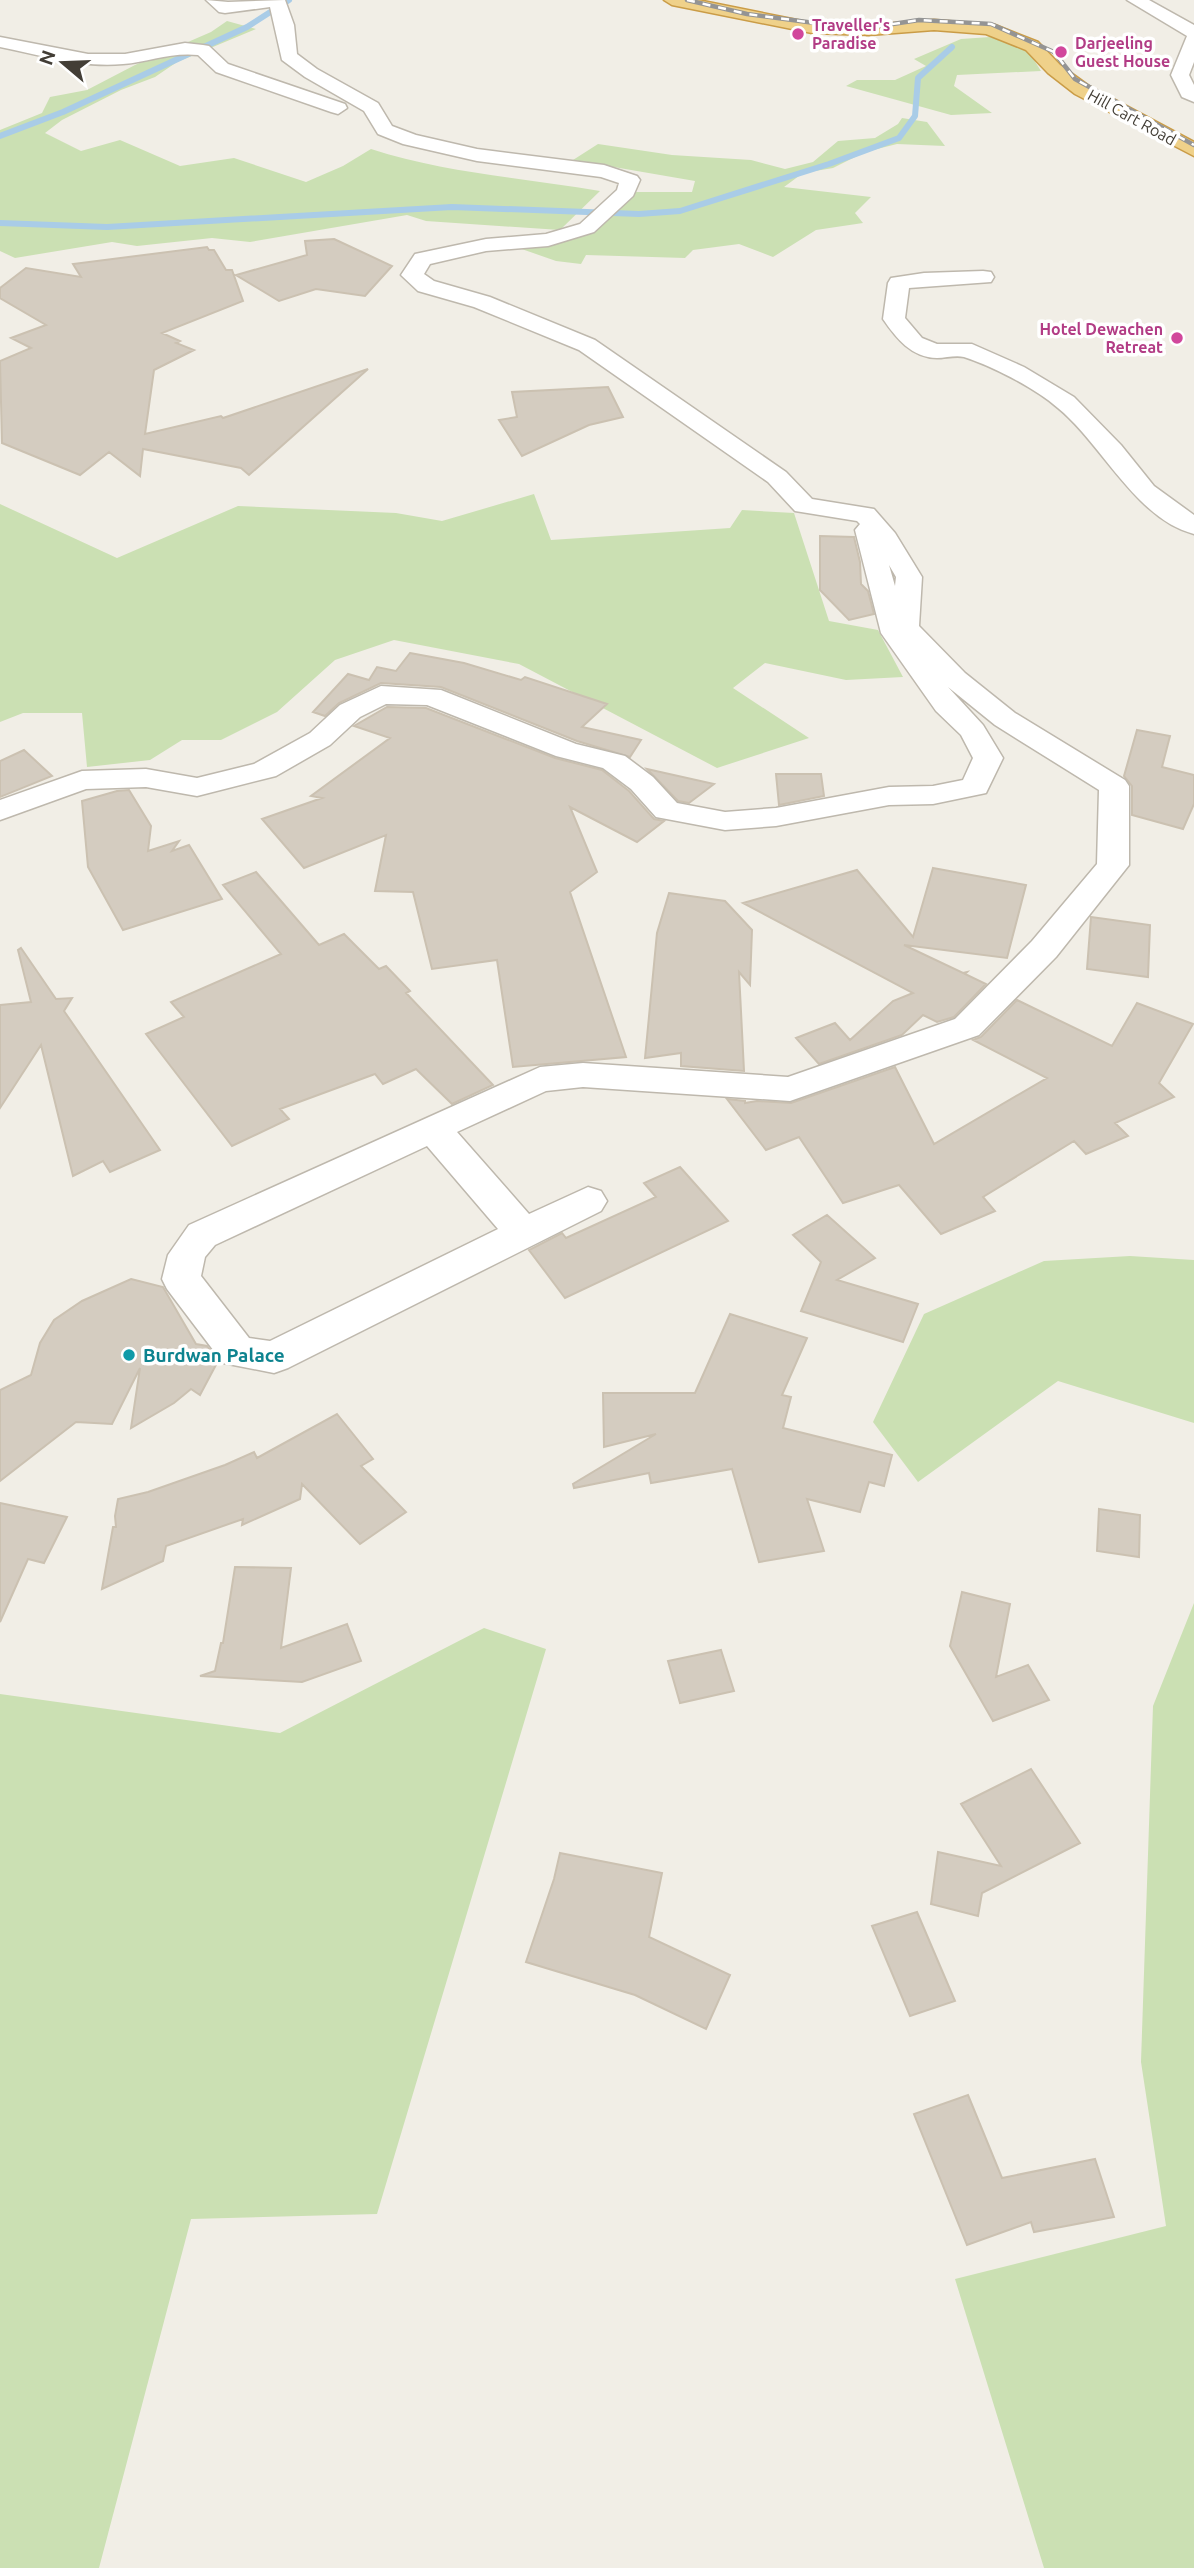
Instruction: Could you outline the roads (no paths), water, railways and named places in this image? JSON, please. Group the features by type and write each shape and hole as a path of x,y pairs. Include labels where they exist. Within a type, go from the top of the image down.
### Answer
{"highway":[{"name":"Hill Cart Road","path":"672,0 812,28 869,30 934,25 989,29 1032,47 1054,69 1082,90 1194,150"}],"street":[{"path":"214,0 225,8 277,1 285,25 288,56 311,73 371,107 385,130"},
{"path":"1135,0 1169,16 1194,33"},
{"path":"1194,38 1180,75 1189,93 1194,96"},
{"path":"0,42 88,59 125,59 157,51 194,49 222,68 319,100 410,140 477,155 604,171 630,180 626,192 587,228 548,240 486,244 423,259 412,275 426,286 482,302 587,345 777,478 804,506 865,514 886,539 909,578 905,628 955,679 1005,719 1114,786 1114,864 1044,948 967,1027 790,1089 583,1076 540,1079 202,1235 189,1248 182,1266 181,1279 237,1352 274,1357 588,1201"},
{"path":"983,277 923,279 899,283 894,319 914,343 934,351 964,349 1016,372 1066,402 1112,450 1145,491 1194,526"},
{"path":"0,811 82,780 146,778 197,788 265,770 320,739 350,711 382,695 431,696 476,712 518,733 566,751 614,762 642,783 667,810 725,821 776,817 889,796 933,796 975,787 988,758 973,731 946,705 895,633 875,564 865,514"},
{"path":"433,1129 524,1233"}],"waterway":[{"path":"0,136 63,112 247,27 289,0"},
{"path":"0,223 107,227 452,207 639,214 680,211 829,164 899,138 915,116 918,78 952,47"}],"railway":[{"path":"687,0 747,14 860,29 919,20 991,24 1054,52 1075,79 1194,145"}],"place":[{"name":"Traveller's Paradise","path":"798,34"},
{"name":"Darjeeling Guest House","path":"1061,52"},
{"name":"Hotel Dewachen Retreat","path":"1177,338"},
{"name":"Burdwan Palace","path":"129,1355"}]}
